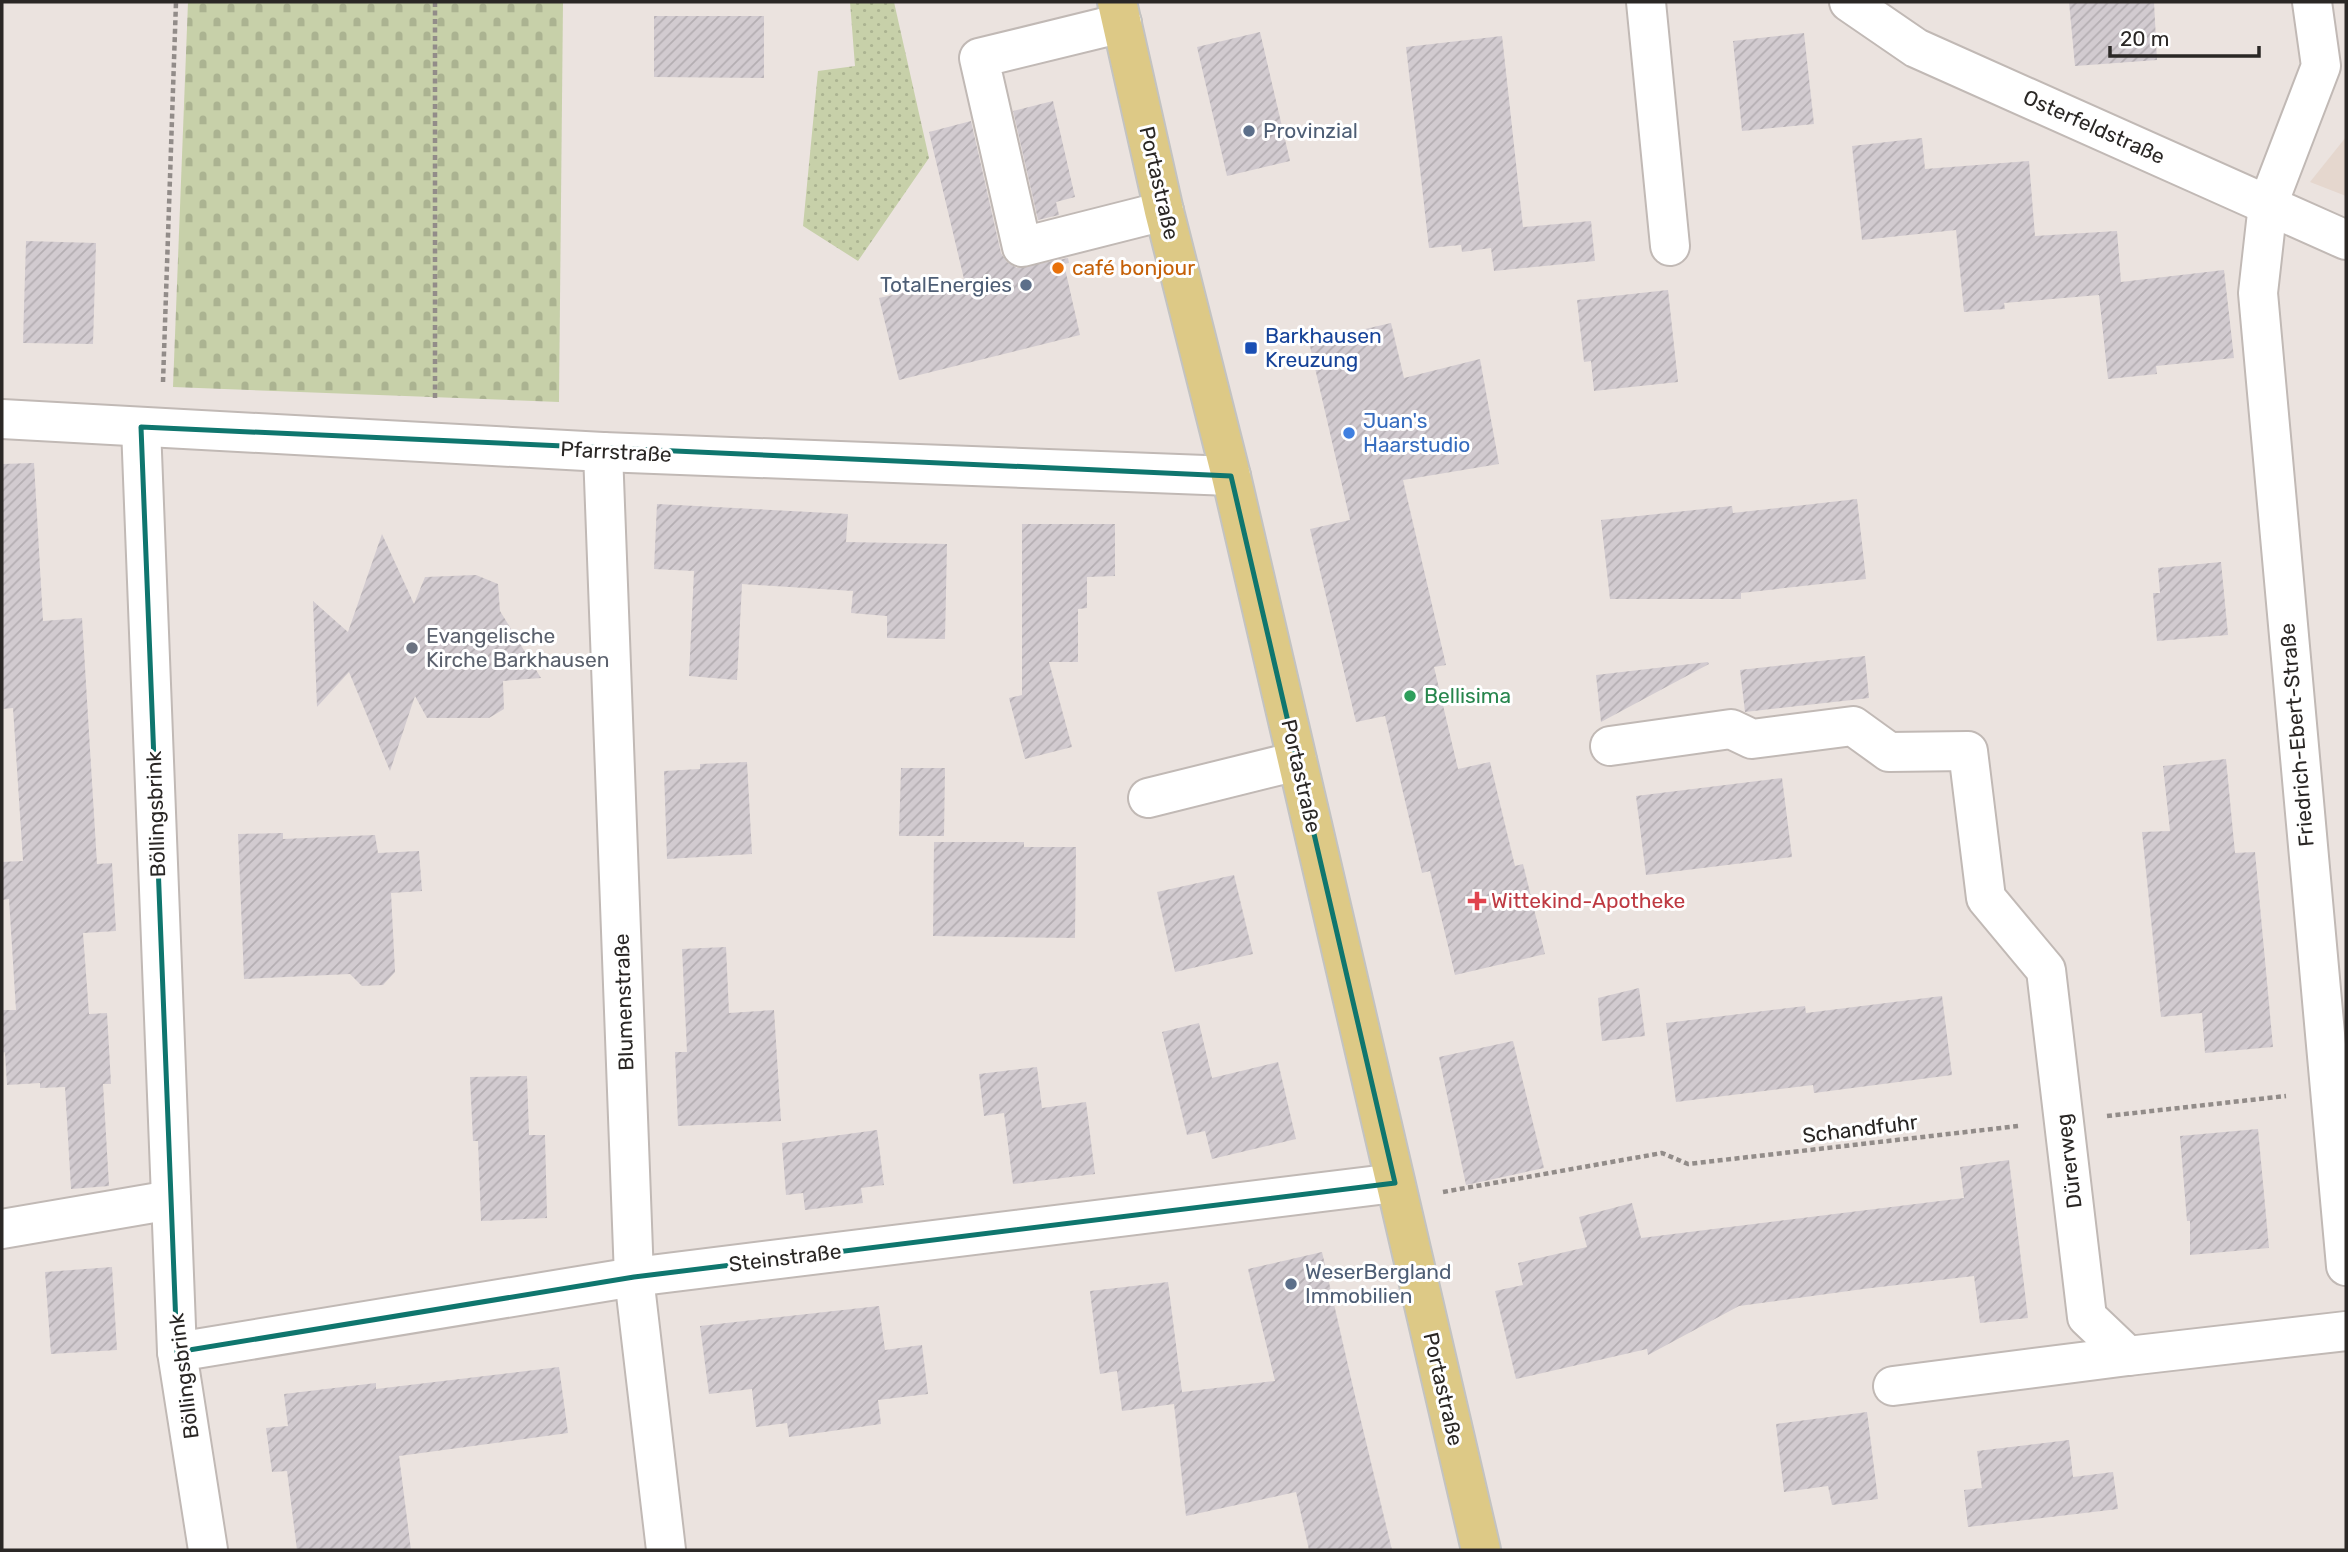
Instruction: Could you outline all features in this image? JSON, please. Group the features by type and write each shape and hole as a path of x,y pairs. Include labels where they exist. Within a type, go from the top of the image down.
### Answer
{"main road":[{"name":"Portastraße","path":"1120,12 1164,212 1231,476 1481,1550"}],"street":[{"path":"1646,2 1670,246"},
{"name":"Osterfeldstraße","path":"1849,2 1916,48 2346,240"},
{"name":"Friedrich-Ebert-Straße","path":"2312,2 2321,66 2268,204 2258,293 2328,1091 2346,1266"},
{"path":"1120,12 979,58 1022,247 1164,212"},
{"name":"Pfarrstraße","path":"2,419 603,452 1231,476"},
{"name":"Böllingsbrink","path":"151,428 177,1352 208,1550"},
{"name":"Blumenstraße","path":"603,452 634,1277 666,1550"},
{"name":"Dürerweg","path":"1610,746 1731,729 1752,739 1853,726 1889,752 1968,751 1986,898 2046,970 2087,1317 2128,1356"},
{"path":"1148,798 1297,761"},
{"name":"Steinstraße","path":"177,1352 634,1277 1397,1191"},
{"path":"2,1229 171,1200"},
{"path":"1893,1386 2346,1331"}],"path":[{"path":"151,428 176,2"},
{"path":"435,2 437,442"},
{"name":"Schandfuhr","path":"1397,1191 1662,1153 1688,1164 2328,1091"}],"highlighted area":[{"path":"141,427 1231,476 1395,1183 634,1277 177,1352"}],"shaded area":[{"path":"2346,137 2346,196 2310,182"}],"green space":[{"path":"188,2 563,2 559,402 173,387"},
{"path":"850,2 894,2 929,158 858,261 803,226 818,71 855,66"}],"building":[{"path":"2069,2 2154,2 2157,60 2075,66"},
{"path":"654,16 764,16 764,78 654,77"},
{"path":"1260,32 1290,161 1227,176 1197,47"},
{"path":"1804,33 1814,124 1742,131 1733,41"},
{"path":"1502,36 1523,227 1591,221 1595,261 1494,271 1491,248 1462,252 1461,245 1429,248 1406,47"},
{"path":"1053,101 1075,197 1056,202 1059,215 1038,220 1013,111"},
{"path":"971,121 1001,253 1007,262 1017,268 1068,258 1069,263 1064,264 1080,335 899,380 879,298 964,279 929,132"},
{"path":"1922,138 1925,169 2029,161 2035,236 2117,231 2121,282 2224,270 2234,358 2156,366 2157,374 2108,379 2099,295 2004,303 2005,309 1964,312 1956,230 1862,240 1852,146"},
{"path":"26,241 96,243 93,344 23,343"},
{"path":"1668,290 1678,382 1594,391 1591,361 1584,362 1577,300"},
{"path":"1391,323 1404,378 1480,359 1499,464 1403,480 1446,665 1434,667 1458,769 1490,762 1515,866 1523,864 1545,954 1455,975 1430,871 1422,873 1385,716 1356,722 1310,529 1350,520 1309,342"},
{"path":"34,463 43,621 82,618 97,864 112,863 116,931 83,933 89,1014 107,1013 111,1084 103,1084 109,1186 71,1189 65,1087 40,1088 40,1083 7,1085 5,1052 2,1053 2,1010 16,1010 9,899 2,900 2,862 23,861 13,708 2,709 2,464"},
{"path":"1857,499 1866,579 1741,593 1741,599 1610,599 1601,520 1732,506 1733,513"},
{"path":"657,504 848,514 846,542 947,544 945,639 887,638 887,616 851,613 853,591 742,584 737,680 689,676 694,571 654,569"},
{"path":"1022,524 1115,524 1115,576 1087,577 1087,608 1078,609 1078,662 1049,662 1072,747 1025,759 1009,698 1022,695"},
{"name":"Evangelische Kirche Barkhausen","path":"382,534 414,604 425,577 476,575 498,584 500,611 541,678 503,681 504,709 489,718 427,718 415,696 390,771 349,672 317,707 313,601 348,632"},
{"path":"2221,562 2228,635 2157,641 2153,593 2160,593 2158,568"},
{"path":"1865,656 1869,698 1745,712 1740,670"},
{"path":"1709,664 1601,722 1596,675"},
{"path":"2226,759 2235,853 2255,852 2273,1047 2205,1053 2202,1013 2161,1017 2142,832 2170,831 2163,766"},
{"path":"747,762 752,854 667,859 664,771 700,769 700,764"},
{"path":"901,768 945,768 944,836 899,836"},
{"path":"1782,778 1792,857 1646,875 1636,796"},
{"path":"283,833 283,839 375,835 378,853 419,851 422,891 391,893 395,972 383,985 362,986 350,974 244,979 238,834"},
{"path":"934,842 1024,842 1024,847 1076,847 1075,938 933,936"},
{"path":"1234,875 1253,954 1175,972 1157,892"},
{"path":"726,947 729,1013 774,1010 781,1121 678,1126 675,1052 687,1052 682,949"},
{"path":"1639,988 1645,1036 1602,1041 1598,998"},
{"path":"1942,996 1952,1075 1814,1093 1813,1085 1676,1102 1666,1023 1805,1006 1806,1013"},
{"path":"1199,1023 1212,1078 1278,1062 1296,1139 1212,1159 1205,1131 1187,1135 1162,1032"},
{"path":"1513,1041 1544,1168 1466,1185 1439,1057"},
{"path":"1037,1067 1042,1108 1086,1102 1095,1174 1013,1184 1004,1113 984,1116 979,1074"},
{"path":"527,1076 529,1135 545,1135 547,1218 481,1221 478,1141 473,1141 470,1077"},
{"path":"2258,1129 2269,1248 2190,1255 2190,1221 2187,1221 2180,1136"},
{"path":"877,1130 884,1185 861,1188 863,1203 805,1210 803,1193 786,1195 782,1143"},
{"path":"2009,1160 2028,1318 1980,1323 1974,1276 1863,1289 1739,1306 1648,1355 1647,1349 1516,1379 1495,1291 1523,1285 1518,1263 1587,1247 1579,1217 1632,1203 1641,1238 1964,1198 1960,1167"},
{"path":"1322,1252 1392,1550 1309,1550 1296,1492 1186,1516 1174,1404 1122,1411 1117,1371 1100,1374 1090,1291 1168,1282 1182,1392 1275,1381 1248,1269"},
{"path":"112,1267 117,1350 51,1354 45,1272"},
{"path":"879,1306 885,1350 922,1345 928,1394 878,1400 881,1424 789,1437 787,1423 756,1427 752,1389 709,1394 700,1326"},
{"path":"559,1367 568,1433 399,1456 411,1550 297,1550 287,1471 272,1472 266,1428 288,1426 284,1394 376,1383 376,1389"},
{"path":"1867,1412 1878,1499 1832,1505 1828,1486 1784,1492 1776,1424"},
{"path":"2069,1440 2073,1477 2113,1472 2118,1509 1968,1527 1964,1490 1982,1488 1977,1451"}],"place":[{"name":"Provinzial","path":"1249,131"},
{"name":"café bonjour","path":"1058,268"},
{"name":"TotalEnergies","path":"1026,285"},
{"name":"Barkhausen Kreuzung","path":"1251,348"},
{"name":"Juan's Haarstudio","path":"1349,433"},
{"name":"Evangelische Kirche Barkhausen","path":"412,648"},
{"name":"Bellisima","path":"1410,696"},
{"name":"Wittekind-Apotheke","path":"1477,901"},
{"name":"WeserBergland Immobilien","path":"1291,1284"}]}
